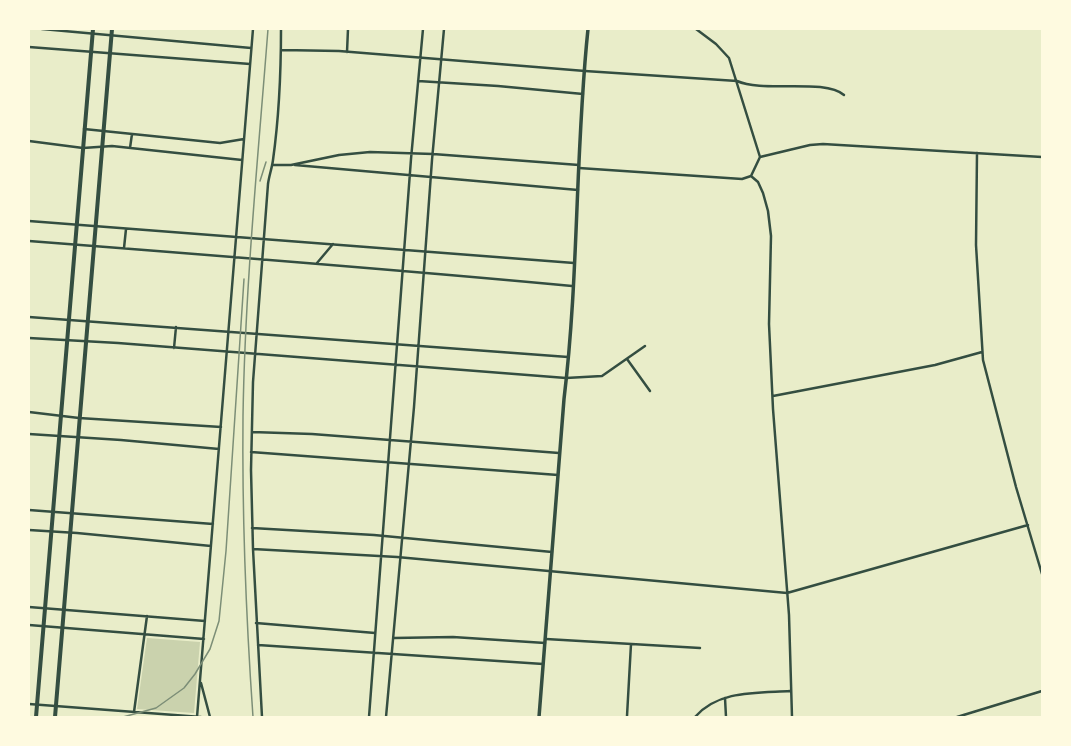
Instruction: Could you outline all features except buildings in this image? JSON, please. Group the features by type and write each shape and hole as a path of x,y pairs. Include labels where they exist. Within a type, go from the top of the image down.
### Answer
{"main road":[{"path":"55,717 94,226 104,130 112,29"},
{"path":"36,717 68,342 92,31"}],"street":[{"path":"42,29 92,31 111,35 251,48"},
{"path":"197,717 253,29"},
{"path":"262,717 252,528 251,452 256,354 268,184 272,165 282,50 281,29"},
{"path":"347,52 348,29"},
{"path":"369,717 412,153 423,29"},
{"path":"386,717 393,654 418,366 433,154 444,29"},
{"path":"539,717 559,453 569,357 583,94 588,29"},
{"path":"696,29 724,51 729,58 760,157 752,176"},
{"path":"29,47 250,64"},
{"path":"282,50 347,52 420,57 585,71 737,81 743,84 827,88 839,91 844,95"},
{"path":"418,81 498,86 583,94"},
{"path":"84,129 220,143 244,139"},
{"path":"130,148 132,134"},
{"path":"29,141 83,148 102,146 130,148 242,160"},
{"path":"760,157 803,146 824,144 1042,157"},
{"path":"291,165 339,154 370,152 412,153 742,179 752,176"},
{"path":"977,153 976,245 982,352 985,373 1042,574"},
{"path":"272,165 291,165 411,174 578,190"},
{"path":"752,176 758,182 763,193 770,225 769,324 787,593 792,717"},
{"path":"29,221 574,263"},
{"path":"124,248 126,229"},
{"path":"29,241 263,259 572,286"},
{"path":"317,264 333,244"},
{"path":"29,317 569,357"},
{"path":"174,348 176,327"},
{"path":"29,338 566,378 602,376 645,346"},
{"path":"773,396 935,365 982,352"},
{"path":"627,359 650,391"},
{"path":"29,412 79,418 220,427"},
{"path":"252,432 559,453"},
{"path":"29,434 219,449"},
{"path":"251,452 558,475"},
{"path":"29,510 71,515 213,524"},
{"path":"253,549 401,557 787,593 1028,525"},
{"path":"252,528 383,536 552,552"},
{"path":"29,530 211,546"},
{"path":"29,608 205,621"},
{"path":"134,712 146,635 147,616"},
{"path":"256,623 375,633"},
{"path":"29,625 204,639"},
{"path":"394,638 545,641 700,648"},
{"path":"627,716 631,644"},
{"path":"258,646 544,664"},
{"path":"201,680 210,717"},
{"path":"695,717 712,703 725,698 740,694 790,691"},
{"path":"957,717 1042,691"},
{"path":"725,698 726,717"},
{"path":"29,704 201,717"}],"green space":[{"path":"147,638 200,642 194,713 137,709"}],"railway":[{"path":"253,717 248,642 243,491 244,368 249,271 268,29"},
{"path":"260,181 266,162"},
{"path":"123,717 156,708 184,688 195,674 210,649 219,621 226,551 244,279"}]}
